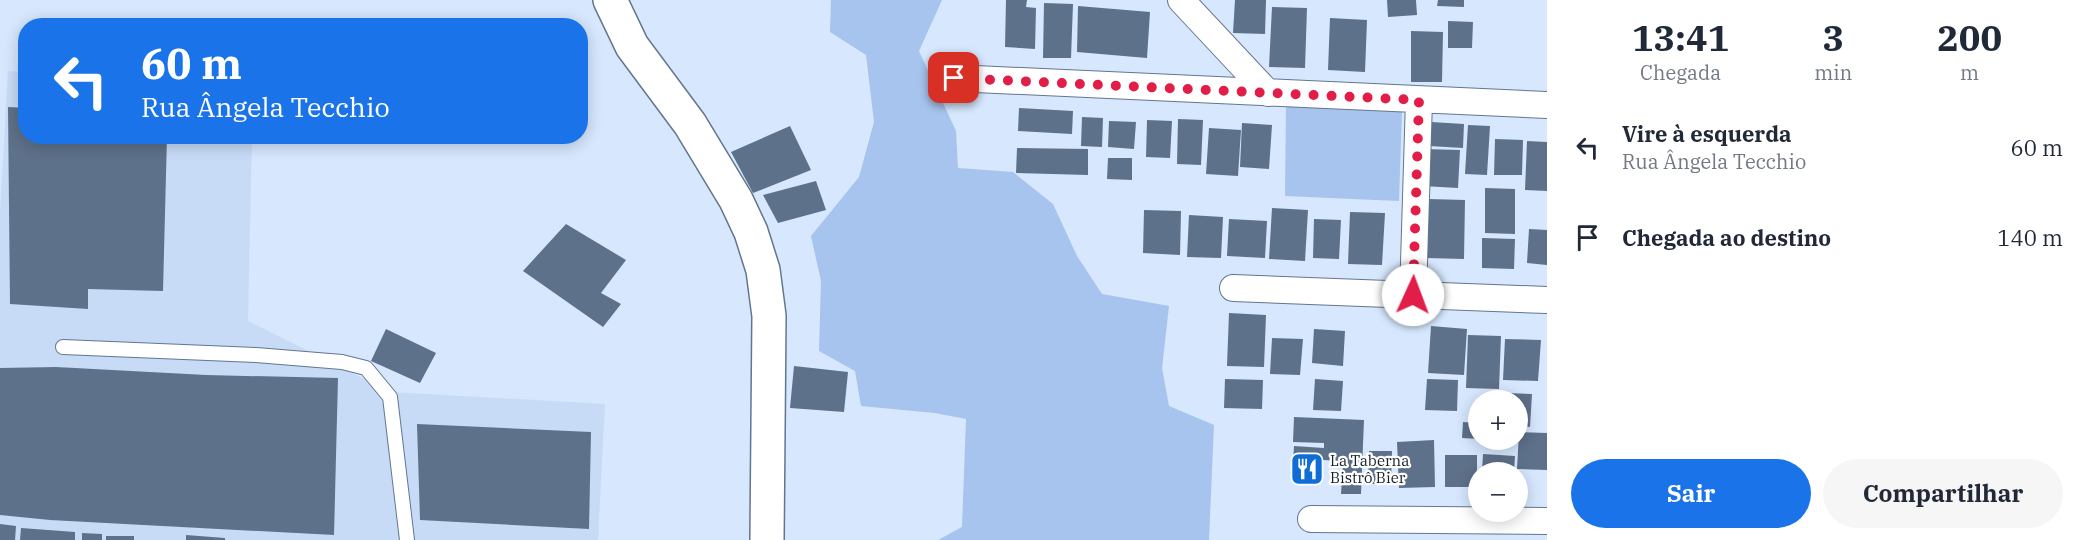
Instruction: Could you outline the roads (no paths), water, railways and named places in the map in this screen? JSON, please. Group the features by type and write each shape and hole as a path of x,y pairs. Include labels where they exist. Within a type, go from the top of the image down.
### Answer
{"main road":[{"path":"610,0 632,46 690,124 736,200 751,232 763,270 769,316 767,540"}],"street":[{"path":"1181,0 1268,93"},
{"path":"954,78 1547,105"},
{"path":"1413,295 1419,100"},
{"path":"1233,288 1547,300"},
{"path":"1311,519 1547,521"}],"lane":[{"path":"63,347 256,355 342,362 366,368 390,397 407,540"}],"place":[{"name":"La Taberna Bistrô Bier","path":"1307,469"}]}
